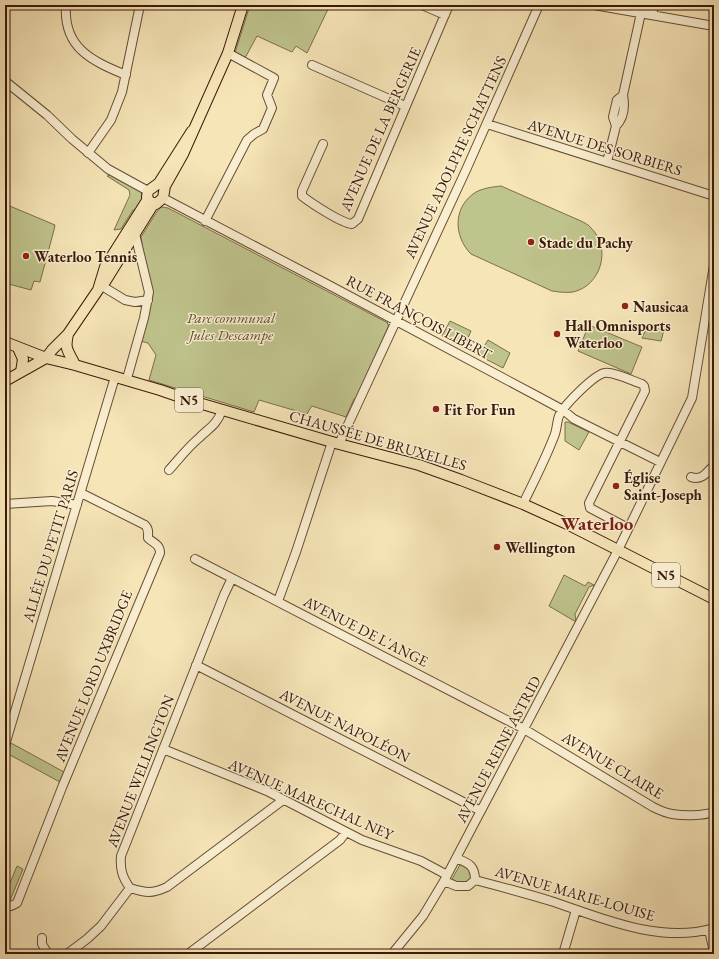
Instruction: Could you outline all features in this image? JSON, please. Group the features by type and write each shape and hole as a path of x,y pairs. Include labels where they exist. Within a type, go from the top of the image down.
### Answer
{"main road":[{"path":"100,288 105,267 155,195 168,180 183,154 228,53 243,5"},
{"path":"5,381 46,358 68,334 135,234 155,195"},
{"path":"68,334 68,353 75,365"},
{"name":"CHAUSSÉE DE BRUXELLES","path":"5,342 46,358 126,380 222,410 336,443 419,464 523,504 565,523 714,599"},
{"path":"18,348 24,363 22,372"}],"street":[{"path":"66,5 66,22 69,34 80,50 96,62 126,75"},
{"path":"88,153 101,136 117,107 126,75 140,5"},
{"path":"422,5 445,15"},
{"name":"AVENUE DE LA BERGERIE","path":"323,144 304,186 302,196 332,215 349,224 352,224 358,219 449,5"},
{"name":"AVENUE ADOLPHE SCHATTENS","path":"278,601 336,443 396,321 487,124 539,5"},
{"path":"594,5 714,26"},
{"path":"652,15 654,5"},
{"path":"607,162 616,126 613,118 617,100 623,95 641,13"},
{"path":"205,221 247,140 263,129 272,108 267,95 274,78 228,53"},
{"path":"312,65 405,106"},
{"name":"RUE FRANÇOIS LIBERT","path":"5,81 47,115 88,153 108,169 563,410 574,419 660,462"},
{"name":"AVENUE DES SORBIERS","path":"487,124 714,196"},
{"path":"126,380 149,292 135,234"},
{"name":"AVENUE REINE ASTRID","path":"392,954 423,916 446,878 618,550 692,398 714,265"},
{"path":"100,288 125,300 135,302 148,300"},
{"path":"523,504 556,432 559,416 575,395 603,374 610,373 642,384 645,392 589,504 590,508 628,528"},
{"name":"ALLÉE DU PETIT PARIS","path":"5,745 115,378"},
{"path":"169,470 198,438 214,426 220,417 222,410"},
{"path":"691,477 696,479 700,478 714,465"},
{"name":"AVENUE LORD UXBRIDGE","path":"8,905 17,903 63,785 160,553 158,546 148,538 148,527 81,493"},
{"path":"5,504 52,501 77,505"},
{"name":"AVENUE DE L'ANGE","path":"195,559 524,728"},
{"name":"AVENUE WELLINGTON","path":"130,888 122,874 120,856 232,578"},
{"name":"AVENUE NAPOLÉON","path":"196,665 481,811"},
{"name":"AVENUE CLAIRE","path":"524,728 653,808 670,814 688,815 714,812"},
{"name":"AVENUE MARECHAL NEY","path":"163,749 267,791 362,840 421,861 446,878"},
{"path":"67,954 101,926 130,888 150,892 158,891 167,887 283,800"},
{"path":"188,954 340,840 346,832"},
{"name":"AVENUE MARIE-LOUISE","path":"456,858 470,864 476,872 476,880"},
{"name":"AVENUE MARIE-LOUISE","path":"446,878 456,886 468,886 476,880"},
{"name":"AVENUE MARIE-LOUISE","path":"476,880 535,896 576,910 638,928 659,932 683,933 711,929"},
{"path":"563,954 576,910"},
{"path":"711,929 714,952"},
{"path":"42,938 42,944 48,954"}],"green space":[{"path":"250,5 330,5 307,53 296,46 292,52 257,36 245,58 235,53"},
{"path":"113,175 141,191 144,198 136,210 133,210 121,229 114,230 130,195 129,190 107,176"},
{"name":"Stade du Pachy","path":"501,186 581,221 590,227 597,236 601,246 602,255 597,274 591,282 583,288 573,292 552,291 471,254 461,239 459,230 458,222 463,205 468,198 476,192 491,187"},
{"name":"Waterloo Tennis","path":"5,204 55,225 40,282 34,281 31,290 5,283"},
{"name":"Parc communal Jules Descampe","path":"161,207 168,208 388,323 387,324 389,325 356,399 354,399 346,417 312,406 307,414 259,400 254,412 149,380 156,355 148,343 140,341 150,295 141,237"},
{"path":"450,321 471,331 467,340 468,350 442,336"},
{"path":"589,325 642,347 631,374 578,351"},
{"path":"647,327 664,330 661,341 642,338"},
{"path":"488,340 510,353 503,368 474,353 475,350 483,348"},
{"path":"565,422 589,432 579,450 565,441"},
{"path":"564,575 585,586 588,582 594,585 589,587 575,614 576,622 549,606"},
{"path":"11,743 64,772 60,782 8,754"},
{"path":"461,863 467,866 473,873 469,882 460,883 452,879"},
{"path":"17,866 23,869 9,903 5,901 5,895"}],"place":[{"name":"Stade du Pachy","path":"531,242"},
{"name":"Waterloo Tennis","path":"26,256"},
{"name":"Nausicaa","path":"625,306"},
{"name":"Hall Omnisports Waterloo","path":"557,334"},
{"name":"Fit For Fun","path":"436,409"},
{"name":"Église Saint-Joseph","path":"616,486"},
{"name":"Wellington","path":"497,547"}],"district":[{"name":"Waterloo","path":"597,523"}]}
